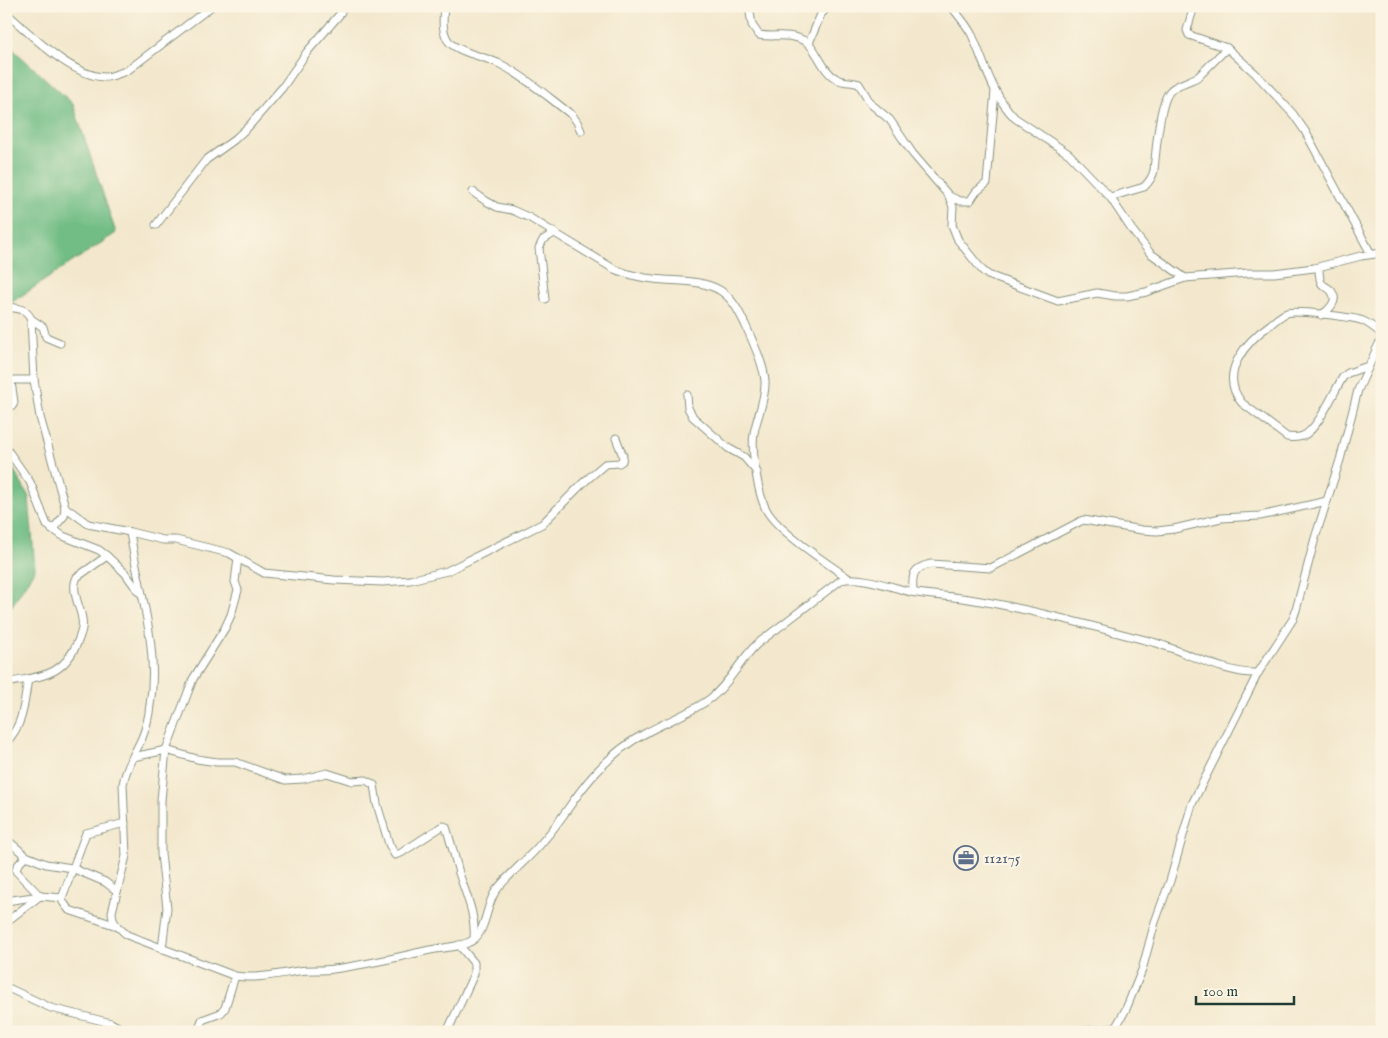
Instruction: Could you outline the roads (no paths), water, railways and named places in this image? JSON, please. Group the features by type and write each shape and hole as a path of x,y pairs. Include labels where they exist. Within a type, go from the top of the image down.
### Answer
{"street":[{"path":"6,13 49,50 74,67 90,74 105,77 117,75 128,70 212,6"},
{"path":"156,225 206,160 234,140 249,126 282,88 307,52 340,14 343,6"},
{"path":"444,6 444,30 451,43 457,48 501,64 516,74 572,115 581,132"},
{"path":"749,6 752,25 759,35 787,35 804,40 809,43 818,59 834,78 859,84 871,104 890,120 913,154 949,196 953,207 952,225 954,232 958,240 982,270 988,275 1052,300 1064,301 1097,292 1115,296 1127,296 1146,292 1185,278 1274,273 1319,268 1371,254 1382,253"},
{"path":"809,43 821,14 828,6"},
{"path":"951,6 971,34 995,91 1015,118 1069,154 1110,197 1150,253 1185,278"},
{"path":"1194,6 1187,30 1189,34 1226,48 1256,74 1293,114 1305,131 1371,254"},
{"path":"1110,197 1144,187 1148,183 1153,175 1161,113 1168,93 1176,86 1194,80 1226,48"},
{"path":"949,196 960,201 970,201 976,192 988,183 995,91"},
{"path":"473,192 486,202 530,218 604,264 627,275 713,287 730,299 736,306 752,338 765,381 752,444 763,500 770,515 777,523 817,556 848,578 913,592 976,600 1020,609 1155,643 1232,670 1258,673"},
{"path":"545,299 539,248 543,240 554,233"},
{"path":"1319,268 1322,282 1334,295 1331,308 1321,315"},
{"path":"6,307 23,309 29,314 31,319 34,380 42,426 65,507 64,516 52,530"},
{"path":"1074,1032 1114,1030 1126,1009 1144,963 1192,804 1258,673 1293,619 1315,538 1340,460 1358,390 1382,335 1372,325 1357,319 1289,312 1257,334 1240,353 1235,364 1233,376 1236,396 1242,403 1287,437 1296,438 1304,436 1311,430 1320,418 1343,377 1348,373 1368,366"},
{"path":"31,319 43,327 46,337 60,343"},
{"path":"6,406 10,406 14,402 11,382 13,380 34,380"},
{"path":"687,395 688,408 693,417 728,448 744,458 757,472"},
{"path":"65,507 88,524 164,540 176,540 229,553 264,573 334,580 383,582 410,580 447,571 542,524 604,464 622,461 623,456 616,438"},
{"path":"6,448 30,482 44,520 52,530 99,550 125,573 141,596"},
{"path":"913,592 912,579 915,571 921,566 931,564 991,568 1083,520 1157,531 1221,518 1260,516 1327,501"},
{"path":"130,532 151,648 152,690 143,736 124,776 126,856 112,912 113,920 127,935 236,976 255,977 300,971 337,969 459,945 474,940 481,930 494,894 500,885 531,856 558,825 571,802 593,776 631,742 710,698 723,686 757,644 803,610 835,583 848,578"},
{"path":"6,683 42,677 54,672 74,653 84,627 74,589 74,582 77,577 107,556"},
{"path":"162,949 166,908 160,854 161,800 166,750 193,679 231,615 238,590 235,582 238,558"},
{"path":"6,742 18,728 28,679"},
{"path":"133,757 166,750 197,759 236,762 285,780 303,779 327,774 352,781 366,780 371,782 374,785 377,804 389,844 392,852 395,854 401,853 444,826 446,827 468,897 474,922 474,940"},
{"path":"117,926 69,910 62,898 86,833 125,823"},
{"path":"6,839 26,856 46,864 72,868 105,882 117,892"},
{"path":"26,856 17,866 16,871 40,896"},
{"path":"6,901 40,896 62,898"},
{"path":"6,922 40,896"},
{"path":"447,1032 474,974 474,963 459,945"},
{"path":"198,1032 202,1020 220,1013 225,1008 236,976"},
{"path":"6,987 51,1008 111,1023 127,1032"}],"place":[{"name":"112175","path":"966,858"}]}
